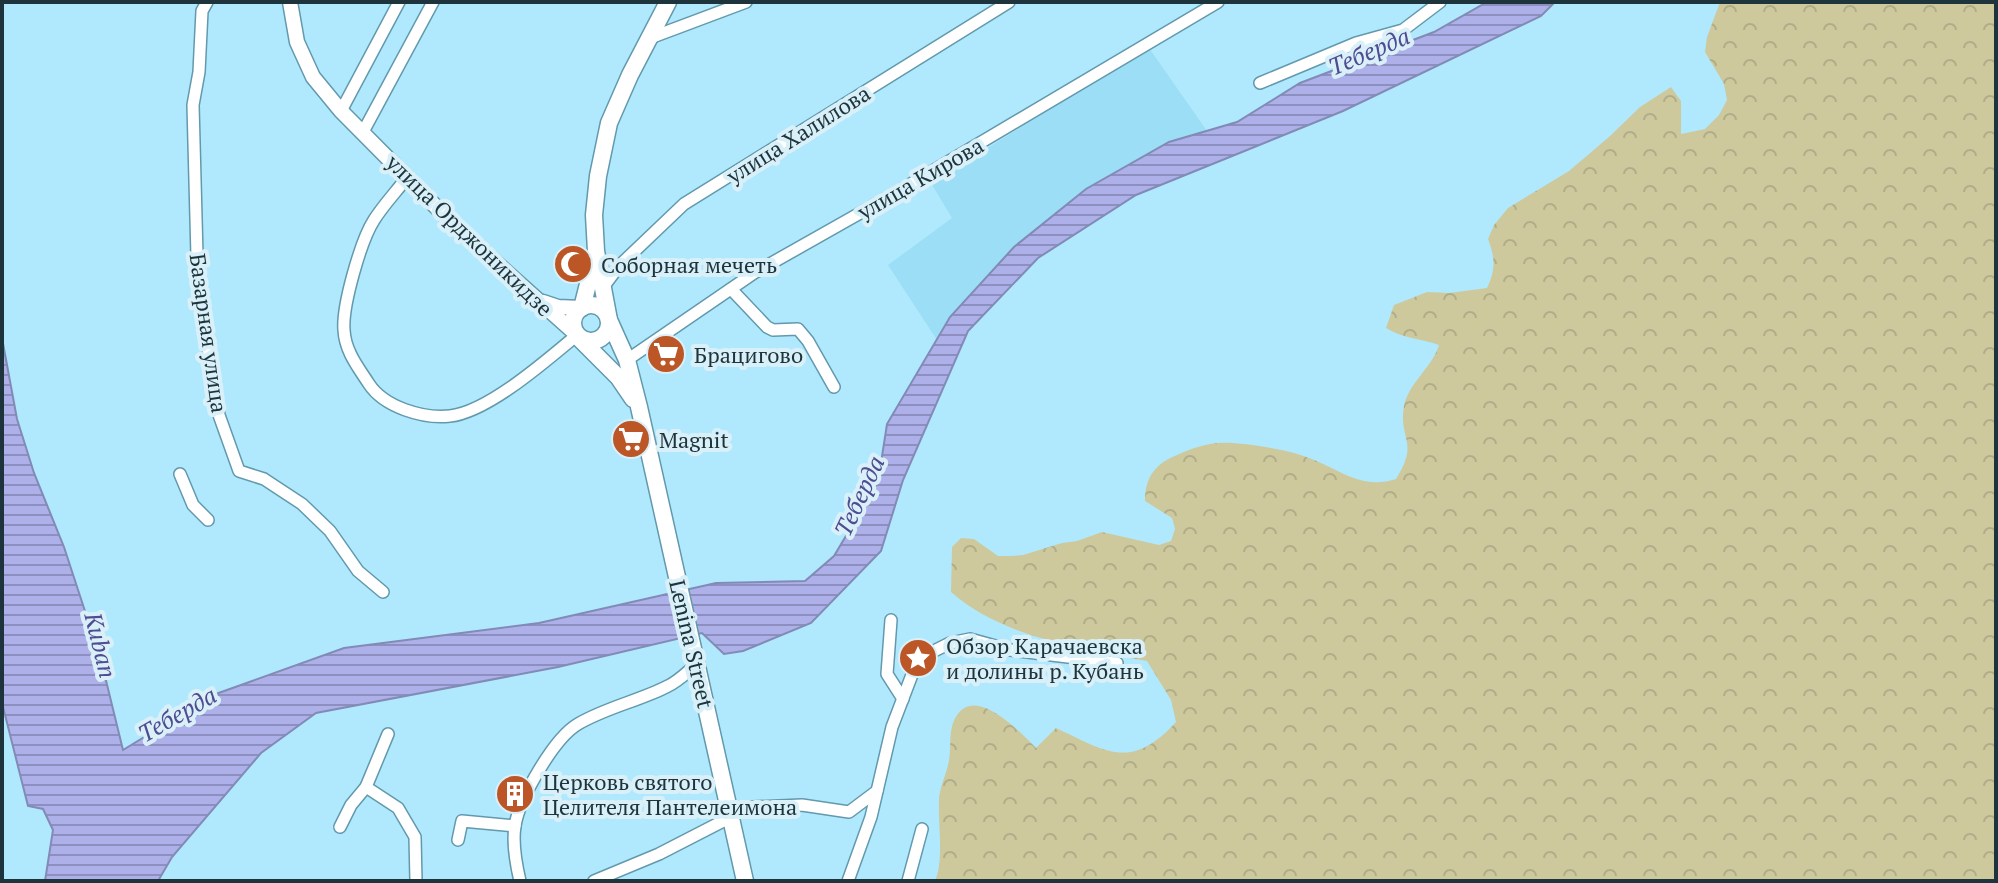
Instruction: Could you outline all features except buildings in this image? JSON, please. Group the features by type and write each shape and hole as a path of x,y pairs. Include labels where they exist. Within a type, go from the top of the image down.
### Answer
{"main road":[{"name":"Lenina Street","path":"668,2 609,123 594,215 596,251 609,320 627,360 639,407 745,881"},
{"name":"Lenina Street","path":"582,308 596,251"},
{"path":"599,306 606,312 609,328 597,340 587,340 577,335 573,323 575,314 582,308 599,306"},
{"name":"Lenina Street","path":"577,335 618,377 639,407"}],"street":[{"name":"Базарная улица","path":"207,2 202,11 199,72 193,105 197,256 203,318 219,415 239,471 264,479 302,504 330,531 358,571 383,592"},
{"name":"улица Орджоникидзе","path":"290,2 297,42 316,80 341,111 456,227 577,335"},
{"path":"341,111 399,2"},
{"path":"363,132 433,2"},
{"path":"650,38 746,2"},
{"name":"улица Халилова","path":"604,286 619,266 684,204 1009,2"},
{"name":"улица Кирова","path":"627,360 731,289 1218,2"},
{"path":"1260,83 1356,43 1403,30 1436,3"},
{"path":"408,176 372,222 344,302 344,332 351,357 376,395 397,408 426,413 449,416 473,409 526,376 577,335"},
{"path":"731,289 767,327 773,330 798,329 834,387"},
{"path":"535,299 558,307 582,308"},
{"path":"180,474 193,505 208,520"},
{"path":"891,620 887,674 903,699"},
{"path":"848,881 877,791 892,727 918,659 950,643 970,639 1010,650 1117,663"},
{"path":"520,881 515,826 525,799 552,750 574,726 597,713 670,686 696,656"},
{"path":"340,827 351,805 366,787 388,734"},
{"path":"366,787 398,808 415,837 416,881"},
{"path":"594,881 659,854 730,813 802,805 849,812 877,791"},
{"path":"458,840 462,821 515,826"},
{"path":"908,881 922,829"}],"shaded area":[{"path":"1487,2 1555,2 1541,16 1343,111 1136,195 1038,258 968,331 903,480 881,551 811,623 743,651 724,654 702,633 558,667 316,713 261,753 172,857 158,881 45,881 53,830 43,809 28,806 2,703 2,338 17,419 101,660 123,750 213,695 344,648 539,623 716,583 805,581 834,556 878,482 887,424 950,317 1014,247 1086,189 1169,142 1237,122 1300,83 1434,32"},
{"path":"1149,48 1207,131 1169,142 1086,189 1014,247 950,317 937,340 888,265 952,218 931,183"}],"green space":[{"path":"1720,2 1996,2 1996,881 935,881 940,853 939,796 949,760 953,723 961,710 971,706 983,707 995,713 1036,748 1056,728 1105,750 1132,752 1160,737 1176,722 1171,700 1147,661 1070,646 1018,630 971,607 951,592 952,547 961,538 974,539 998,556 1023,555 1102,532 1159,545 1171,541 1175,529 1172,518 1145,501 1149,478 1157,467 1169,459 1213,444 1251,445 1290,452 1351,477 1372,482 1396,479 1407,456 1404,406 1415,382 1439,345 1386,328 1394,305 1427,292 1449,293 1487,288 1494,264 1488,239 1494,225 1508,208 1569,171 1640,107 1671,87 1681,101 1681,134 1705,129 1719,115 1727,100 1724,84 1705,52"}],"place":[{"name":"Соборная мечеть","path":"573,264"},
{"name":"Брацигово","path":"666,354"},
{"name":"Magnit","path":"631,439"},
{"name":"Обзор Карачаевска и долины р. Кубань","path":"918,658"},
{"name":"Церковь святого Целителя Пантелеимона","path":"515,794"}],"water label":[{"name":"Теберда","path":"1369,51"},
{"name":"Теберда","path":"859,496"},
{"name":"Kuban","path":"101,645"},
{"name":"Теберда","path":"177,714"}]}
